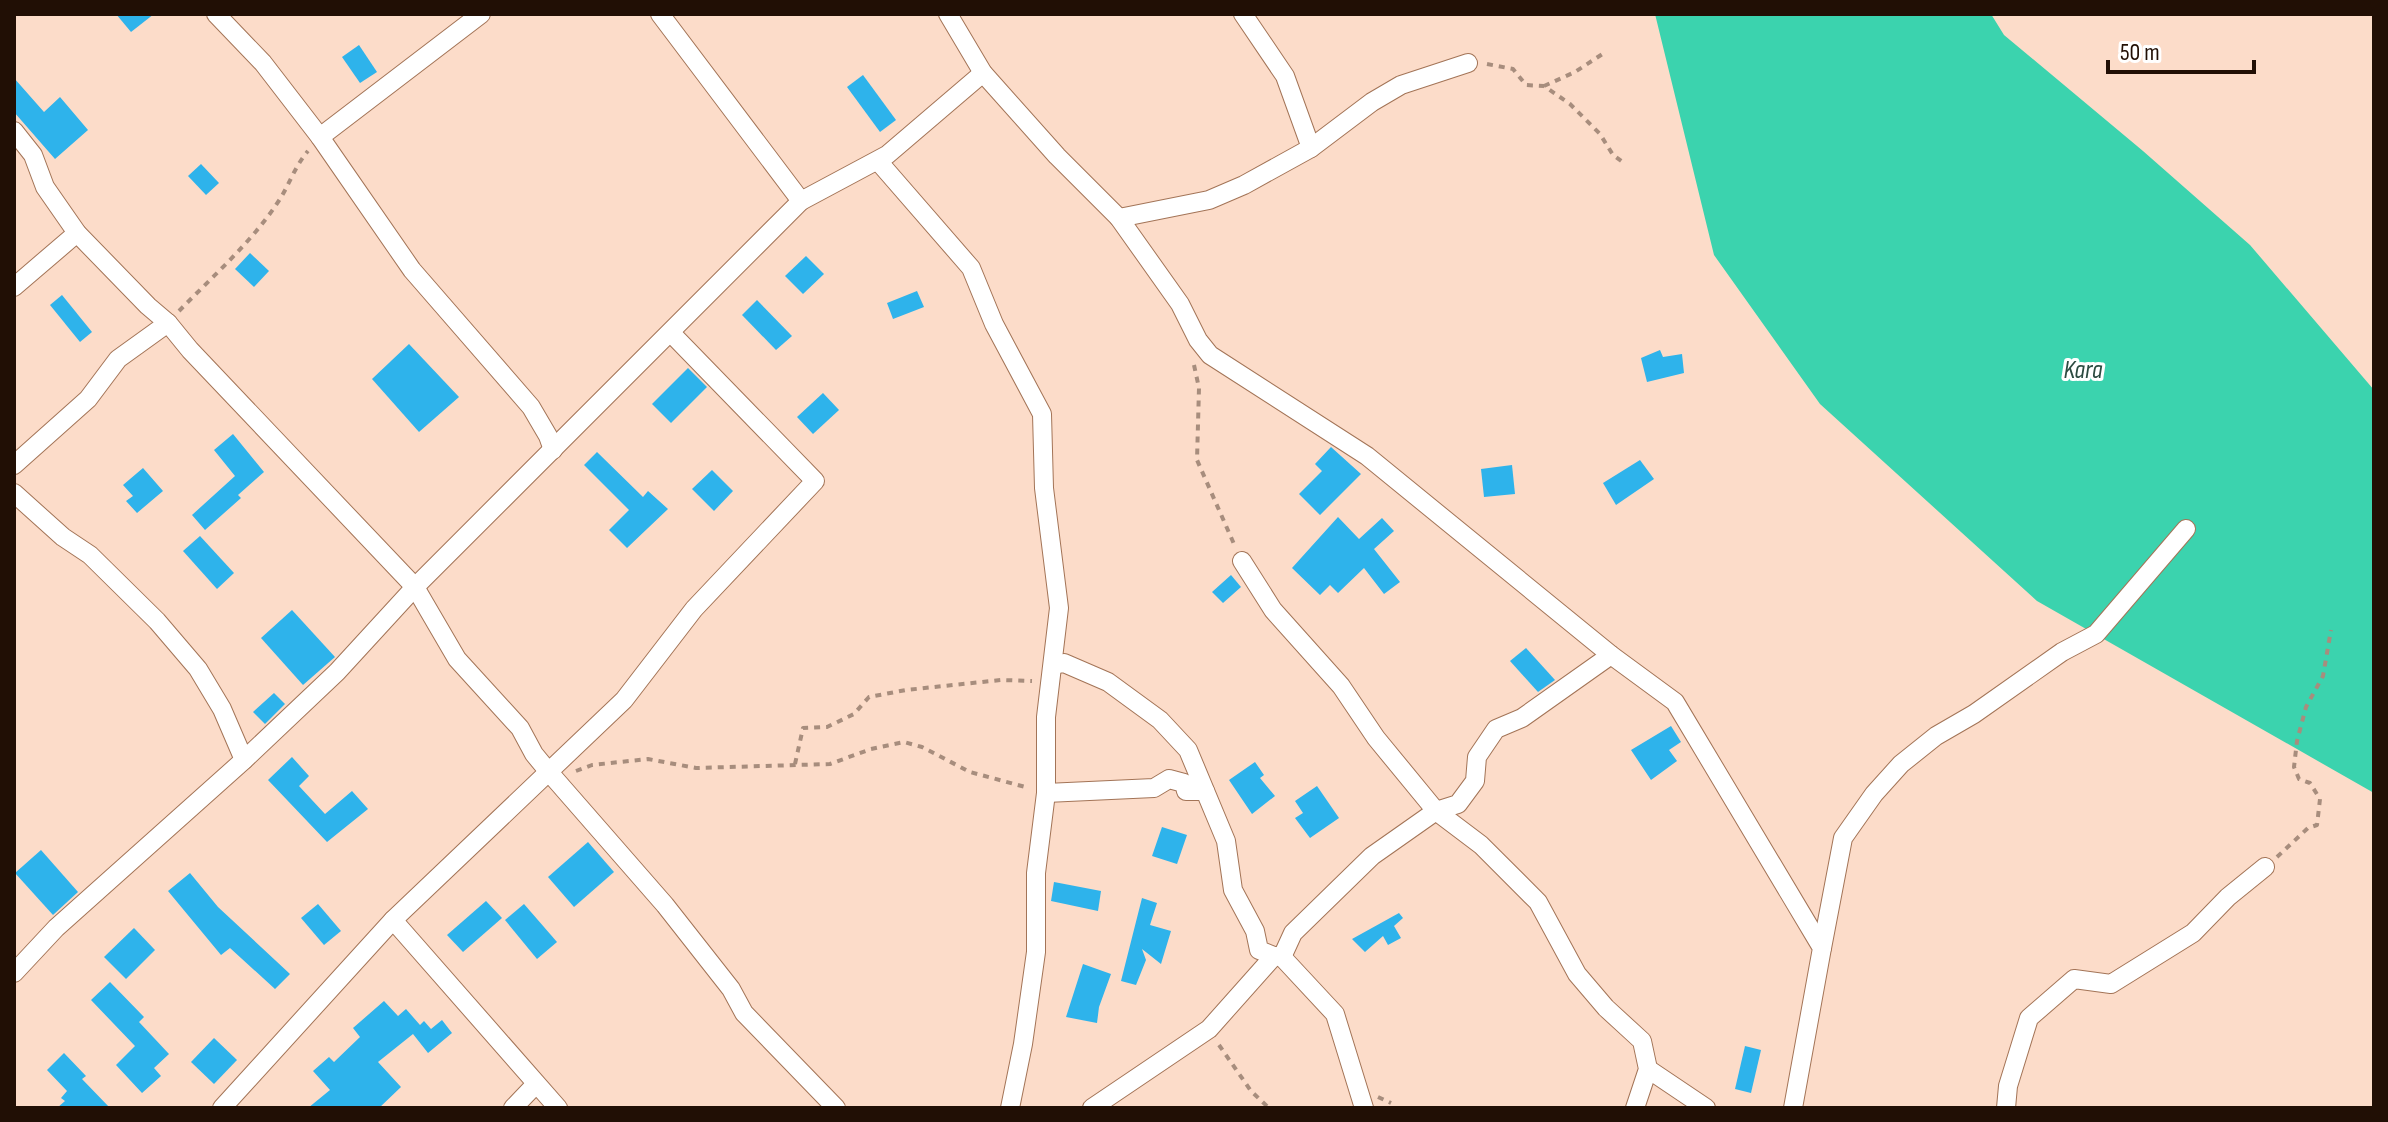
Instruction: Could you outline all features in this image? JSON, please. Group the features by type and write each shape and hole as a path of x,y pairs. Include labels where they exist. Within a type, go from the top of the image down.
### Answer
{"street":[{"path":"320,137 481,14"},
{"path":"660,14 801,201"},
{"path":"1243,14 1285,76 1311,148"},
{"path":"224,16 320,137 412,270 531,407 553,450"},
{"path":"958,19 983,73 1057,156 1119,218 1180,304 1198,340 1210,355 1367,456 1611,655 1675,702 1822,948"},
{"path":"1119,218 1209,200 1244,185 1311,148 1372,102 1401,85 1468,63"},
{"path":"18,960 244,760 337,672 415,587 801,201 878,161 983,73"},
{"path":"14,131 33,155 45,187 77,233 168,323 415,587 457,659 520,728 534,754 665,905 731,989 744,1013 836,1108"},
{"path":"878,161 971,268 994,324 1042,414 1044,488 1059,608 1046,717 1046,793 1036,873 1036,952 1010,1108"},
{"path":"14,287 77,233"},
{"path":"14,465 88,399 118,359 168,323"},
{"path":"222,1108 393,920 624,700 694,609 815,481 671,333"},
{"path":"14,493 63,537 90,555 157,621 198,669 222,709 244,760"},
{"path":"1793,1108 1843,838 1874,794 1901,764 1936,736 1974,714 2062,652 2096,634 2186,529"},
{"path":"1242,561 1259,592 1341,686 1376,738 1436,811 1481,845 1538,902 1577,974 1606,1008 1642,1041 1648,1069 1635,1108"},
{"path":"1092,1108 1209,1029 1278,956 1293,933 1361,866 1436,811 1458,804 1475,781 1477,757 1496,729 1522,718 1611,655"},
{"path":"1053,665 1064,663 1108,682 1160,720 1188,750 1226,841 1233,890 1255,931 1259,950 1278,956 1335,1014 1364,1108"},
{"path":"1046,793 1154,788 1169,779 1184,783 1186,791 1205,791"},
{"path":"2006,1108 2008,1086 2029,1018 2074,979 2111,984 2193,933 2228,897 2265,867"},
{"path":"393,920 558,1108"},
{"path":"1648,1069 1706,1108"},
{"path":"513,1108 535,1085"}],"path":[{"path":"1468,63 1513,69 1526,85 1544,86 1575,72 1604,53"},
{"path":"1544,86 1570,104 1600,134 1613,155 1624,163"},
{"path":"168,323 251,237 281,198 301,159 320,137"},
{"path":"1193,360 1199,388 1197,460 1242,561"},
{"path":"2265,867 2308,828 2317,825 2320,799 2310,783 2299,779 2294,767 2306,707 2323,676 2331,630"},
{"path":"795,764 803,728 827,727 854,714 869,697 1001,680 1037,681 1053,665"},
{"path":"548,771 578,771 592,765 648,759 696,768 743,769 830,764 871,749 904,742 922,747 970,772 1046,793"},
{"path":"1209,1029 1251,1091 1269,1108"}],"water":[{"name":"Kara","path":"1655,14 1991,14 2004,35 2250,245 2374,390 2374,793 2037,601 1820,404 1714,255"}],"building":[{"path":"116,14 154,14 131,32"},
{"path":"359,45 377,72 360,83 342,57"},
{"path":"863,75 896,120 880,132 847,87"},
{"path":"14,78 44,112 60,97 88,130 55,159 14,112"},
{"path":"201,164 219,183 206,195 188,176"},
{"path":"250,253 269,271 254,287 235,269"},
{"path":"806,256 824,274 803,294 785,276"},
{"path":"917,291 924,307 893,319 887,303"},
{"path":"62,295 92,332 80,342 50,305"},
{"path":"757,300 792,336 776,350 742,315"},
{"path":"409,344 459,397 419,432 372,379"},
{"path":"1660,350 1663,357 1682,354 1684,373 1647,382 1641,358"},
{"path":"688,368 707,387 671,423 652,404"},
{"path":"823,393 839,410 813,434 797,417"},
{"path":"233,434 264,472 238,495 241,498 205,530 192,515 235,476 214,450"},
{"path":"1331,447 1361,474 1320,515 1299,494 1322,471 1315,464"},
{"path":"597,452 643,497 648,491 668,509 627,548 609,530 629,510 584,465"},
{"path":"1640,460 1654,479 1616,505 1603,483"},
{"path":"1512,465 1515,494 1484,497 1481,469"},
{"path":"143,468 163,491 137,513 126,501 133,496 123,485"},
{"path":"712,470 733,491 714,511 692,489"},
{"path":"1338,517 1359,539 1382,518 1394,531 1374,549 1400,582 1384,594 1364,568 1338,593 1330,585 1320,595 1292,568"},
{"path":"200,536 234,573 217,589 183,551"},
{"path":"1231,575 1241,587 1223,603 1212,592"},
{"path":"292,610 335,657 303,685 261,638"},
{"path":"1526,648 1555,680 1538,692 1510,661"},
{"path":"274,693 285,704 265,724 253,712"},
{"path":"1671,726 1681,742 1669,750 1677,761 1651,780 1631,750"},
{"path":"292,757 309,776 299,786 325,814 352,791 368,809 327,842 268,780"},
{"path":"1255,762 1264,775 1260,778 1275,796 1252,814 1229,780"},
{"path":"1317,786 1339,818 1310,838 1295,818 1303,813 1295,801"},
{"path":"1162,827 1187,835 1177,864 1152,856"},
{"path":"588,842 614,872 574,907 548,877"},
{"path":"41,850 78,892 53,915 15,873"},
{"path":"190,873 218,907 290,974 275,989 230,948 221,955 168,891"},
{"path":"1054,882 1101,891 1098,911 1051,901"},
{"path":"1142,898 1157,903 1150,925 1171,931 1161,964 1142,949 1146,960 1136,985 1121,981"},
{"path":"486,901 502,918 463,952 447,935"},
{"path":"318,904 341,931 324,945 301,918"},
{"path":"524,904 557,942 537,959 505,920"},
{"path":"1399,913 1403,918 1394,926 1401,938 1388,945 1383,936 1365,952 1352,939"},
{"path":"134,928 155,950 126,979 104,957"},
{"path":"1083,964 1111,974 1099,1007 1097,1023 1066,1017"},
{"path":"110,982 144,1017 139,1022 169,1054 154,1068 161,1076 142,1093 116,1065 135,1046 91,1000"},
{"path":"384,1001 398,1016 406,1009 420,1025 424,1021 431,1029 442,1020 452,1033 428,1053 413,1034 378,1062 401,1087 379,1108 308,1108 330,1090 313,1071 329,1057 334,1062 360,1037 353,1028"},
{"path":"214,1038 237,1060 214,1084 191,1062"},
{"path":"1745,1046 1761,1050 1751,1093 1735,1089"},
{"path":"64,1053 86,1076 82,1079 110,1108 57,1108 65,1101 61,1098 67,1091 47,1070"}]}
